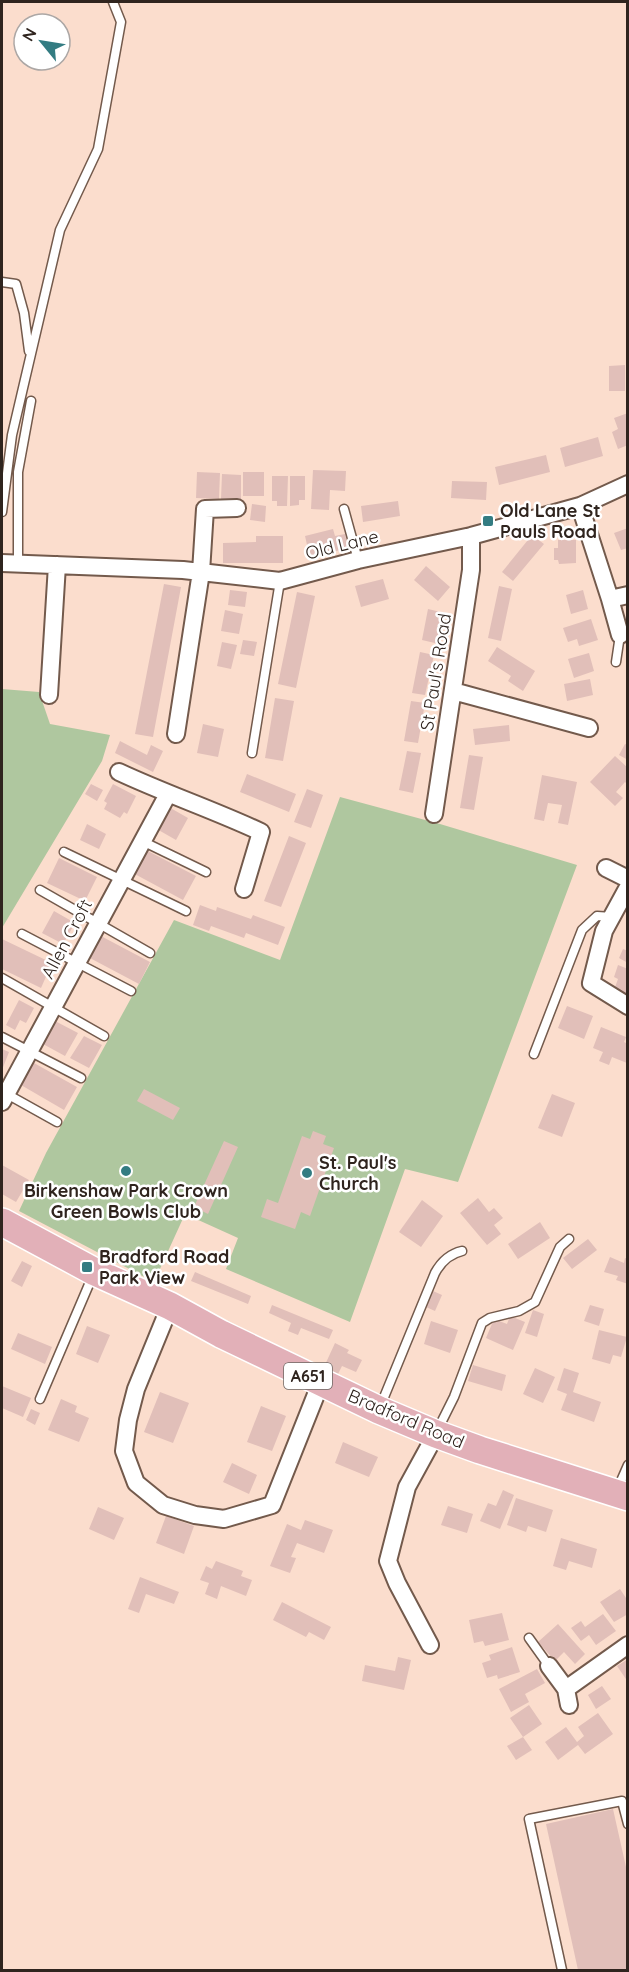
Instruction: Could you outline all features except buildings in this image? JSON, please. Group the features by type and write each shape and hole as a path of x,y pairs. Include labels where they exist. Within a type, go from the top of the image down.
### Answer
{"main road":[{"name":"Bradford Road","path":"2,1222 95,1272 170,1306 221,1334 379,1410 436,1434 622,1495"}],"street":[{"name":"Old Lane","path":"10,563 201,572 280,581 358,560 471,536 580,506 627,484"},
{"path":"580,506 620,634"},
{"path":"176,734 201,572 206,509 237,508"},
{"name":"St Paul's Road","path":"434,814 471,570 471,536"},
{"path":"49,695 57,564"},
{"path":"610,599 627,595"},
{"path":"453,691 589,728"},
{"path":"119,772 261,832 244,889"},
{"name":"Allen Croft","path":"3,1096 168,794"},
{"path":"606,868 627,879"},
{"path":"627,887 604,931 591,983 627,1006"},
{"path":"170,1306 136,1389 123,1451 136,1483 164,1505 195,1515 224,1519 272,1506 321,1382"},
{"path":"430,1645 396,1583 388,1561 406,1487 436,1434"},
{"path":"549,1666 567,1697 627,1645"}],"lane":[{"path":"2,512 12,435 60,230 98,149 121,22 113,2"},
{"path":"2,282 16,284 24,313 30,357"},
{"path":"10,563 18,472 31,401"},
{"path":"344,509 358,560"},
{"path":"252,753 280,581"},
{"path":"616,662 620,634"},
{"path":"142,840 206,872"},
{"path":"64,852 186,911"},
{"path":"40,890 150,953"},
{"path":"534,1054 582,930 597,916 612,917"},
{"path":"22,934 131,991"},
{"path":"2,978 104,1036"},
{"path":"2,1036 81,1078"},
{"path":"3,1096 57,1122"},
{"path":"436,1434 454,1397 482,1323 490,1318 519,1311 535,1302 560,1246 569,1239"},
{"path":"379,1410 435,1273 444,1260 462,1251"},
{"path":"40,1399 95,1272"},
{"path":"622,1495 627,1465"},
{"path":"529,1638 549,1666"},
{"path":"562,1971 529,1819 622,1801 627,1824"}],"green space":[{"path":"2,689 39,692 50,724 110,735 102,761 2,928"},
{"path":"340,797 577,865 458,1182 405,1169 350,1322 226,1269 238,1238 185,1214 154,1282 19,1211 46,1153 174,920 280,960"}],"place":[{"name":"Old Lane St Pauls Road","path":"488,521"},
{"name":"Birkenshaw Park Crown Green Bowls Club","path":"126,1171"},
{"name":"St. Paul's Church","path":"307,1173"},
{"name":"Bradford Road Park View","path":"87,1267"}]}
